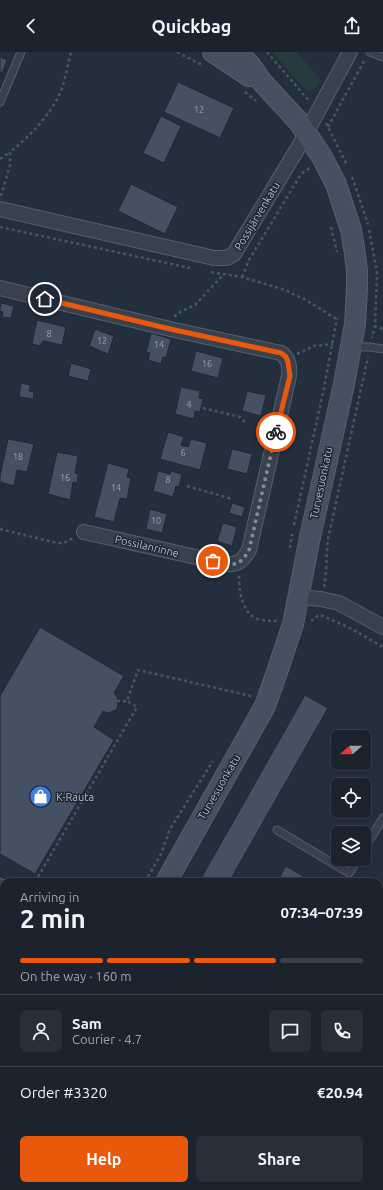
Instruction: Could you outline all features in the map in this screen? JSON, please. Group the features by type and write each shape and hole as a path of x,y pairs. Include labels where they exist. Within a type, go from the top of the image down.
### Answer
{"main road":[{"name":"Turvesuonkatu","path":"213,52 246,75 262,82"},
{"name":"Turvesuonkatu","path":"168,878 265,706 293,624 310,537 342,346 355,324 357,271 354,246 329,151 306,131 262,82 251,66 237,52"}],"street":[{"name":"Possijärvenkatu","path":"0,209 214,258 227,258 234,254 298,148 350,52"},
{"path":"0,288 170,329 281,353 286,357 290,376 249,550 241,562"},
{"name":"Possilanrinne","path":"84,532 227,564 234,565 241,562"},
{"path":"298,597 321,599 339,603 383,627"}],"lane":[{"path":"0,102 21,52"},
{"path":"370,52 383,56"},
{"path":"342,346 383,349"},
{"path":"371,838 383,818"},
{"path":"277,830 331,862"},
{"path":"337,866 349,873 354,866"}],"path":[{"path":"0,159 28,137 50,110 62,88 71,52"},
{"path":"328,127 366,59"},
{"path":"242,277 249,260 301,174 329,151"},
{"path":"0,200 10,165 10,152"},
{"path":"0,227 192,268"},
{"path":"208,272 242,277 285,290 306,300 337,320"},
{"path":"170,329 176,314 195,305 223,275"},
{"path":"288,362 299,353 309,348 342,346"},
{"path":"203,408 240,417 245,422"},
{"path":"187,486 232,499"},
{"path":"0,530 57,543 64,543 84,532"},
{"path":"241,562 239,578 240,592 250,615 257,619 267,621 301,625 319,615 352,629 383,646"},
{"path":"127,702 138,670 251,696"},
{"path":"37,878 137,708 127,702 118,701"}],"green space":[{"path":"272,52 296,52 321,80 314,89 307,91"}],"building":[{"path":"0,57 7,60 2,73 0,72"},
{"path":"178,82 234,108 220,138 164,112"},
{"path":"161,116 181,126 164,163 143,153"},
{"path":"131,184 178,207 165,234 118,211"},
{"path":"1,303 14,306 11,318 2,317 3,312 0,311"},
{"path":"37,320 66,327 62,345 44,341 40,346 32,344"},
{"path":"95,329 114,336 108,354 89,346"},
{"path":"151,333 171,339 166,358 163,357 161,364 148,360 150,353 146,352"},
{"path":"196,351 223,358 218,378 191,371"},
{"path":"71,363 91,369 88,381 68,376"},
{"path":"21,383 30,385 29,391 34,392 33,399 19,397"},
{"path":"181,387 200,391 199,398 203,399 200,412 195,411 194,419 175,414"},
{"path":"247,391 266,395 261,416 242,411"},
{"path":"168,432 184,437 181,445 188,447 191,439 207,443 200,470 160,459"},
{"path":"8,439 34,444 27,472 17,470 14,486 0,482"},
{"path":"232,449 252,454 247,474 227,469"},
{"path":"57,452 78,456 75,473 78,474 77,483 73,482 70,500 48,494"},
{"path":"108,463 129,469 127,477 131,478 127,499 120,498 114,522 94,517"},
{"path":"158,471 170,474 171,471 182,474 179,487 176,486 173,497 153,491"},
{"path":"232,503 245,507 242,517 229,513"},
{"path":"150,509 167,514 162,533 146,529"},
{"path":"223,523 237,527 232,546 217,541"},
{"name":"K-Rauta","path":"40,627 124,676 114,693 117,697 118,705 116,710 108,713 103,711 94,727 114,740 35,874 0,854 0,696"},
{"path":"305,695 328,708 231,878 201,878"},
{"path":"286,866 306,878 279,878"}],"way so far":[{"path":"213,561 234,565 241,562 249,550 276,432"}],"place":[{"name":"K-Rauta","path":"41,797"}],"route":[{"path":"45,299 170,329 281,353 286,357 288,362 290,376 276,432"}]}
